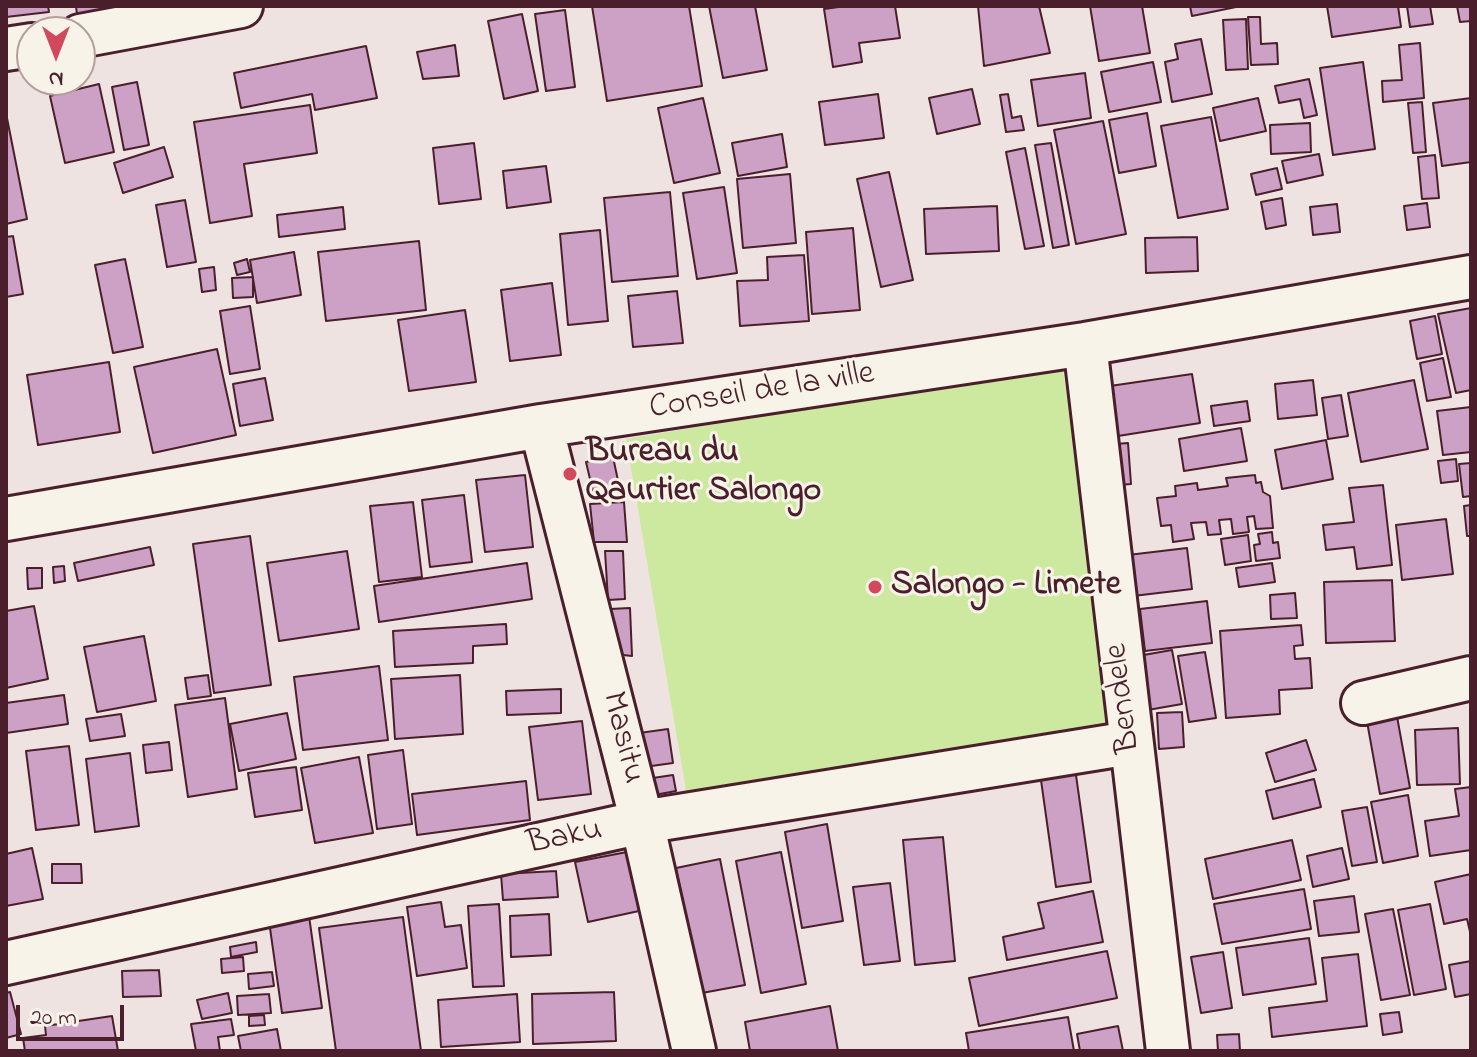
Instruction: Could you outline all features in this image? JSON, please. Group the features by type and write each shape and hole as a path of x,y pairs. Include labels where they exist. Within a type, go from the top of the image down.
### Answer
{"street":[{"path":"96,33 241,6"},
{"name":"Conseil de la ville","path":"6,519 541,426 1085,344 1471,277"},
{"name":"Bendele","path":"1085,344 1168,1051"},
{"name":"Masitu","path":"541,426 642,822 694,1051"},
{"path":"1363,703 1471,678"},
{"name":"Baku","path":"6,963 642,822 1130,743"}],"green space":[{"name":"Salongo - Limete","path":"1062,366 1125,736 689,808 626,439"}],"building":[{"path":"6,6 48,6 49,12 6,17"},
{"path":"76,6 139,6 140,11 77,15"},
{"path":"592,6 689,6 702,86 607,101"},
{"path":"709,6 755,6 767,70 723,78"},
{"path":"895,6 900,38 859,43 862,62 833,67 824,9"},
{"path":"978,6 1039,6 1050,53 984,66"},
{"path":"1090,6 1142,6 1150,53 1099,61"},
{"path":"1190,6 1236,6 1236,7 1192,16"},
{"path":"1327,6 1398,6 1401,27 1332,37"},
{"path":"1407,6 1430,6 1433,24 1410,27"},
{"path":"1457,6 1471,6 1471,21 1460,22"},
{"path":"565,10 575,87 546,91 535,14"},
{"path":"522,14 538,91 504,99 488,21"},
{"path":"1248,17 1260,17 1261,44 1277,43 1278,64 1251,65"},
{"path":"1246,19 1248,69 1226,70 1223,20"},
{"path":"1201,39 1212,94 1172,102 1165,62 1178,59 1175,44"},
{"path":"1420,43 1424,98 1383,102 1382,81 1402,80 1399,45"},
{"path":"455,45 459,76 423,79 417,52"},
{"path":"366,46 377,98 315,110 312,94 241,108 234,73"},
{"path":"1153,62 1161,102 1109,112 1101,72"},
{"path":"1363,62 1375,149 1333,155 1320,68"},
{"path":"1085,73 1091,118 1038,126 1031,80"},
{"path":"1309,79 1317,115 1304,118 1300,99 1279,103 1275,86"},
{"path":"137,82 149,145 124,150 112,87"},
{"path":"99,84 114,152 65,163 50,96 96,96 96,85"},
{"path":"972,89 980,124 937,134 929,98"},
{"path":"878,94 884,138 825,145 819,102"},
{"path":"1008,94 1012,118 1021,116 1024,130 1006,132 1000,95"},
{"path":"703,98 720,173 674,183 658,108"},
{"path":"1258,98 1266,131 1220,141 1213,108"},
{"path":"1471,98 1471,162 1442,166 1433,103"},
{"path":"1422,102 1426,152 1413,153 1408,103"},
{"path":"310,105 317,153 244,164 252,216 210,223 194,122"},
{"path":"6,113 27,219 6,224"},
{"path":"1147,113 1156,166 1119,173 1109,120"},
{"path":"1211,117 1228,209 1178,218 1161,126"},
{"path":"1103,121 1126,234 1076,244 1054,130"},
{"path":"1310,123 1311,152 1271,154 1270,125"},
{"path":"782,134 787,167 738,176 732,143"},
{"path":"474,143 481,199 439,204 433,148"},
{"path":"1051,143 1069,245 1053,248 1035,145"},
{"path":"164,147 173,177 123,193 114,163"},
{"path":"1025,148 1044,246 1025,249 1006,152"},
{"path":"1319,154 1323,175 1287,183 1282,161"},
{"path":"1435,155 1439,198 1422,199 1418,157"},
{"path":"546,166 551,202 507,208 503,171"},
{"path":"1277,168 1282,189 1256,195 1251,174"},
{"path":"889,172 913,280 881,287 857,179"},
{"path":"790,174 796,243 743,248 737,179"},
{"path":"724,187 737,273 697,279 683,193"},
{"path":"670,192 678,276 612,282 604,198"},
{"path":"1282,198 1286,225 1266,229 1261,202"},
{"path":"185,200 196,262 167,267 156,205"},
{"path":"1427,203 1430,227 1407,230 1404,206"},
{"path":"1337,204 1340,232 1313,235 1310,207"},
{"path":"997,206 999,251 926,254 924,209"},
{"path":"343,207 345,229 279,237 277,215"},
{"path":"853,228 860,310 812,314 806,232"},
{"path":"600,230 608,321 568,325 560,234"},
{"path":"13,236 23,294 6,297 6,237"},
{"path":"1197,237 1198,271 1146,273 1145,238"},
{"path":"419,241 426,310 326,321 318,252"},
{"path":"294,252 301,295 257,303 250,260"},
{"path":"804,255 809,321 740,326 737,281 768,280 767,257"},
{"path":"125,259 143,347 113,353 95,265"},
{"path":"247,259 250,272 237,275 234,263"},
{"path":"214,267 216,290 202,292 199,269"},
{"path":"253,277 253,297 233,298 232,278"},
{"path":"552,283 561,355 510,361 501,290"},
{"path":"677,291 683,343 633,347 628,296"},
{"path":"250,306 260,369 230,374 220,311"},
{"path":"1471,308 1471,390 1456,393 1438,314"},
{"path":"465,310 476,382 409,391 398,320"},
{"path":"1435,316 1442,354 1417,359 1410,321"},
{"path":"217,349 236,435 153,453 134,367"},
{"path":"1443,358 1451,397 1427,401 1420,363"},
{"path":"109,362 120,432 38,445 27,375"},
{"path":"1192,374 1200,423 1118,436 1110,386"},
{"path":"265,378 273,420 240,426 233,384"},
{"path":"1313,380 1317,415 1278,419 1275,384"},
{"path":"1414,380 1428,449 1361,462 1348,393"},
{"path":"1341,395 1348,436 1328,439 1322,398"},
{"path":"1247,401 1250,421 1214,426 1211,406"},
{"path":"1471,407 1471,452 1443,455 1437,411"},
{"path":"1241,428 1247,461 1184,471 1179,439"},
{"path":"1326,440 1333,479 1282,489 1275,450"},
{"path":"1128,443 1131,484 1106,486 1103,445"},
{"path":"613,457 620,490 594,496 586,462"},
{"path":"1456,459 1458,481 1441,483 1438,461"},
{"path":"1471,463 1471,496 1463,497 1459,464"},
{"path":"525,475 533,547 485,552 476,480"},
{"path":"1255,475 1256,483 1261,482 1263,492 1270,496 1273,528 1256,529 1254,516 1247,517 1249,532 1233,534 1231,519 1219,520 1221,534 1208,535 1206,522 1191,523 1194,539 1173,542 1171,525 1161,526 1157,498 1176,496 1175,486 1197,483 1198,490 1228,486 1226,478"},
{"path":"1383,485 1392,565 1357,569 1354,547 1326,550 1323,525 1354,522 1349,488"},
{"path":"464,495 472,562 430,567 422,500"},
{"path":"413,502 422,577 379,582 370,506"},
{"path":"624,502 627,542 594,542 590,504"},
{"path":"1471,505 1471,536 1467,536 1464,506"},
{"path":"1446,519 1453,574 1402,580 1396,525"},
{"path":"1272,532 1273,543 1278,542 1280,558 1256,561 1254,545 1260,544 1258,534"},
{"path":"1248,535 1251,561 1225,565 1221,539"},
{"path":"250,536 271,685 214,693 193,544"},
{"path":"150,547 154,565 78,581 74,563"},
{"path":"1187,548 1192,589 1133,596 1128,555"},
{"path":"347,551 359,629 279,641 267,563"},
{"path":"605,551 623,551 625,599 608,600"},
{"path":"527,563 532,599 379,622 374,586"},
{"path":"1272,563 1275,582 1239,587 1236,568"},
{"path":"64,566 65,581 54,583 53,567"},
{"path":"27,568 42,568 42,588 28,589"},
{"path":"1392,580 1395,641 1326,643 1324,582"},
{"path":"1295,593 1297,618 1271,619 1270,595"},
{"path":"1207,601 1212,643 1145,651 1140,609"},
{"path":"34,606 48,679 6,688 6,611"},
{"path":"630,608 632,656 614,654 610,609"},
{"path":"506,624 507,644 473,646 473,663 395,667 393,631"},
{"path":"1301,625 1303,645 1294,646 1295,659 1310,658 1312,688 1279,690 1280,714 1226,718 1220,631"},
{"path":"144,636 156,701 97,712 84,647"},
{"path":"1172,650 1182,704 1142,711 1132,657"},
{"path":"1205,652 1216,718 1189,722 1178,656"},
{"path":"379,666 388,740 303,750 294,677"},
{"path":"208,675 211,696 188,699 185,678"},
{"path":"460,675 463,734 395,739 391,679"},
{"path":"561,689 561,713 507,715 506,691"},
{"path":"64,695 68,724 6,733 6,703"},
{"path":"225,698 237,789 188,797 175,705"},
{"path":"1396,711 1410,788 1380,794 1366,716"},
{"path":"1182,712 1184,747 1159,749 1157,713"},
{"path":"287,713 296,759 239,771 230,724"},
{"path":"121,714 125,736 90,741 86,719"},
{"path":"582,721 591,794 538,800 529,727"},
{"path":"1458,728 1460,784 1417,785 1415,730"},
{"path":"668,729 673,763 637,768 632,734"},
{"path":"1306,740 1316,770 1275,782 1266,753"},
{"path":"169,742 172,770 146,773 143,745"},
{"path":"69,746 79,825 36,830 26,751"},
{"path":"403,750 412,824 377,829 368,755"},
{"path":"130,753 139,826 95,832 86,759"},
{"path":"359,757 373,833 315,843 301,768"},
{"path":"296,767 302,810 255,817 248,773"},
{"path":"1075,768 1091,882 1056,887 1040,773"},
{"path":"673,775 676,791 649,796 646,779"},
{"path":"1314,779 1321,807 1273,819 1266,791"},
{"path":"526,781 530,820 417,835 412,794"},
{"path":"1471,787 1471,850 1430,856 1425,821 1459,816 1455,789"},
{"path":"1408,795 1418,856 1383,863 1371,802"},
{"path":"1367,807 1377,862 1352,866 1342,811"},
{"path":"827,824 843,921 802,928 785,832"},
{"path":"943,837 955,961 915,965 903,840"},
{"path":"1292,840 1301,880 1213,899 1205,859"},
{"path":"32,848 43,899 6,906 6,854"},
{"path":"1342,848 1349,879 1313,887 1307,856"},
{"path":"627,852 639,911 588,922 575,862"},
{"path":"781,852 806,984 761,993 736,861"},
{"path":"720,859 745,985 702,993 676,868"},
{"path":"52,864 81,864 82,883 52,883"},
{"path":"556,871 558,897 503,900 501,874"},
{"path":"1471,874 1471,936 1467,919 1444,924 1435,882"},
{"path":"890,883 900,961 864,965 853,887"},
{"path":"1304,889 1311,929 1222,944 1214,904"},
{"path":"1093,891 1103,942 1007,960 1003,937 1044,928 1038,903"},
{"path":"1354,896 1359,932 1319,936 1314,901"},
{"path":"441,902 445,927 461,925 467,968 417,976 407,907"},
{"path":"499,904 504,986 473,987 468,906"},
{"path":"1430,904 1446,989 1414,995 1398,910"},
{"path":"1393,909 1410,995 1381,1000 1365,914"},
{"path":"549,914 551,955 511,957 510,916"},
{"path":"309,916 322,1008 282,1013 269,921"},
{"path":"403,917 421,1051 336,1051 319,928"},
{"path":"1309,938 1316,984 1243,995 1236,948"},
{"path":"256,942 257,952 231,957 230,947"},
{"path":"1107,951 1117,998 979,1026 969,978"},
{"path":"1223,952 1232,1008 1201,1013 1191,957"},
{"path":"1358,954 1367,1026 1272,1037 1269,1008 1327,1001 1322,958"},
{"path":"243,957 244,971 222,973 221,959"},
{"path":"1471,961 1471,994 1455,997 1449,965"},
{"path":"159,970 161,996 123,997 122,971"},
{"path":"272,972 274,986 249,989 248,974"},
{"path":"10,992 21,1034 6,1038 6,993"},
{"path":"614,992 616,1041 533,1044 532,994"},
{"path":"228,993 232,1013 202,1019 197,1000"},
{"path":"269,994 271,1013 238,1015 237,996"},
{"path":"517,994 520,1042 441,1047 438,1000"},
{"path":"830,1006 838,1051 750,1051 745,1022"},
{"path":"1399,1012 1402,1032 1383,1035 1380,1014"},
{"path":"264,1015 265,1025 249,1026 249,1016"},
{"path":"112,1016 118,1051 25,1051 23,1038 46,1035 45,1026"},
{"path":"1068,1017 1074,1051 969,1051 966,1033"},
{"path":"231,1019 234,1035 218,1037 220,1051 196,1051 191,1024"},
{"path":"1118,1026 1123,1051 1080,1051 1077,1034"},
{"path":"277,1029 281,1051 241,1051 238,1036"},
{"path":"1239,1034 1240,1051 1218,1051 1217,1035"}],"place":[{"name":"Bureau du Qaurtier Salongo","path":"570,474"},
{"name":"Salongo - Limete","path":"875,587"}]}
